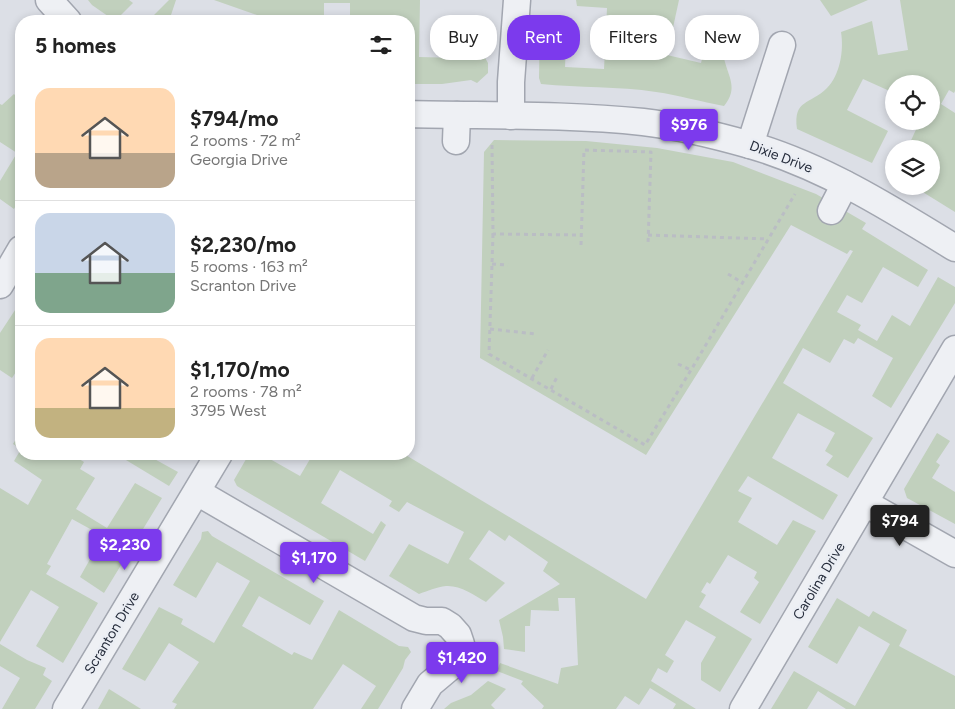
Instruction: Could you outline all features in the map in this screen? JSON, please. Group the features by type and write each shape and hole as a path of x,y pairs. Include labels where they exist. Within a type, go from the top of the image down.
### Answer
{"street":[{"path":"49,0 63,15"},
{"path":"511,116 511,82 517,0"},
{"path":"750,145 782,45"},
{"name":"Dixie Drive","path":"415,116 457,128 511,116 644,122 679,128 750,145 795,161 844,184 955,248"},
{"path":"831,211 844,184"},
{"path":"0,285 15,259"},
{"name":"Carolina Drive","path":"743,709 955,349"},
{"name":"Scranton Drive","path":"66,709 216,460"},
{"path":"197,492 414,618 426,621 442,621 450,626 458,635 461,644 460,655 455,663 430,684 415,709"},
{"path":"865,503 955,554"}],"path":[{"path":"492,145 493,234 489,354 646,444 692,370 794,194"},
{"path":"581,246 584,150 651,152 648,245"},
{"path":"493,234 582,235"},
{"path":"648,235 768,239"},
{"path":"492,264 508,265"},
{"path":"728,274 743,282"},
{"path":"490,329 536,334"},
{"path":"532,378 548,350"},
{"path":"678,364 692,370"},
{"path":"550,389 557,377"}],"green space":[{"path":"88,0 129,0 133,3 121,15 106,15"},
{"path":"169,0 176,0 171,15 154,15"},
{"path":"214,0 420,0 419,57 430,57 430,60 486,60 488,73 477,83 471,80 442,84 415,84 415,15 350,15 350,3 324,3 324,15 257,15"},
{"path":"576,0 679,0 675,18 675,15 607,15 607,8 577,6"},
{"path":"820,0 868,0 831,16"},
{"path":"900,0 955,0 955,91 954,93 949,90 941,104 955,113 955,212 928,195 940,195 940,140 911,140 916,130 940,130 940,75 885,75 885,89 863,79 847,110 888,131 872,163 797,129 796,119 800,107 827,88 838,70 842,47 841,32 872,21 878,55 908,50"},
{"path":"675,57 701,63 702,60 725,60 731,82 731,94 724,106 642,90 541,84 539,78 539,60 565,60 565,67 604,69 604,60 675,60"},
{"path":"14,94 15,95 15,152 0,142 0,104 2,105"},
{"path":"494,140 586,141 657,148 733,162 816,194 866,223 862,229 928,270 918,287 883,267 862,303 847,295 837,312 861,325 858,330 877,341 892,315 910,326 938,277 955,287 955,303 891,408 872,396 893,358 858,338 854,344 844,339 830,363 803,348 783,383 873,438 848,478 826,465 833,456 825,451 835,433 798,413 772,458 838,495 823,520 748,476 738,491 752,498 738,522 777,545 793,520 816,531 760,624 740,612 759,582 754,578 757,572 728,555 710,584 707,582 701,592 706,595 699,607 752,639 720,692 701,680 701,663 716,637 686,620 665,655 674,661 667,673 658,668 651,681 696,709 673,709 676,704 650,688 639,705 625,696 616,709 542,709 544,706 521,684 523,681 497,671 500,663 558,684 561,668 578,665 575,598 558,598 559,611 531,610 530,626 525,626 525,652 504,649 499,620 560,584 543,571 548,562 509,535 505,541 489,530 469,559 505,583 486,602 467,591 451,586 439,587 419,594 389,576 409,544 448,564 464,532 407,502 399,512 389,506 392,501 340,470 321,503 373,534 381,521 386,525 365,561 237,486 234,480 246,460 272,460 300,476 309,460 414,460 646,599 853,251 850,250 847,254 791,225 646,455 480,358 484,152"},
{"path":"15,156 14,209 0,199 0,181"},
{"path":"15,310 15,373 12,378 0,370 0,333"},
{"path":"937,433 950,441 936,462 940,465 932,478 955,492 955,524 907,498 904,489"},
{"path":"15,459 81,460 84,462 80,469 95,478 76,509 107,528 135,483 162,498 104,593 80,577 103,536 72,519 47,564 51,566 46,574 98,603 63,663 36,646 59,607 31,590 0,642 0,488 28,505 42,480 14,461"},
{"path":"126,460 156,460 178,472 169,486"},
{"path":"208,531 212,536 324,601 310,625 259,596 242,626 292,655 294,652 312,660 339,610 399,646 408,647 411,652 378,709 361,709 376,686 343,664 313,709 174,709 177,704 172,702 199,662 169,643 145,681 122,669 159,607 183,619 181,624 214,643 250,581 217,562 196,598 173,585 201,539 202,532"},
{"path":"837,598 869,617 873,611 907,630 899,646 955,676 955,709 846,709 818,691 807,709 771,709 794,671 855,706 890,644 859,626 837,664 808,647"},
{"path":"0,644 27,660 46,668 43,675 52,681 35,709 2,709 20,678 0,666"},
{"path":"488,681 506,689 491,705 495,709 444,709 451,703 471,695"},
{"path":"109,689 141,709 98,709"}]}
